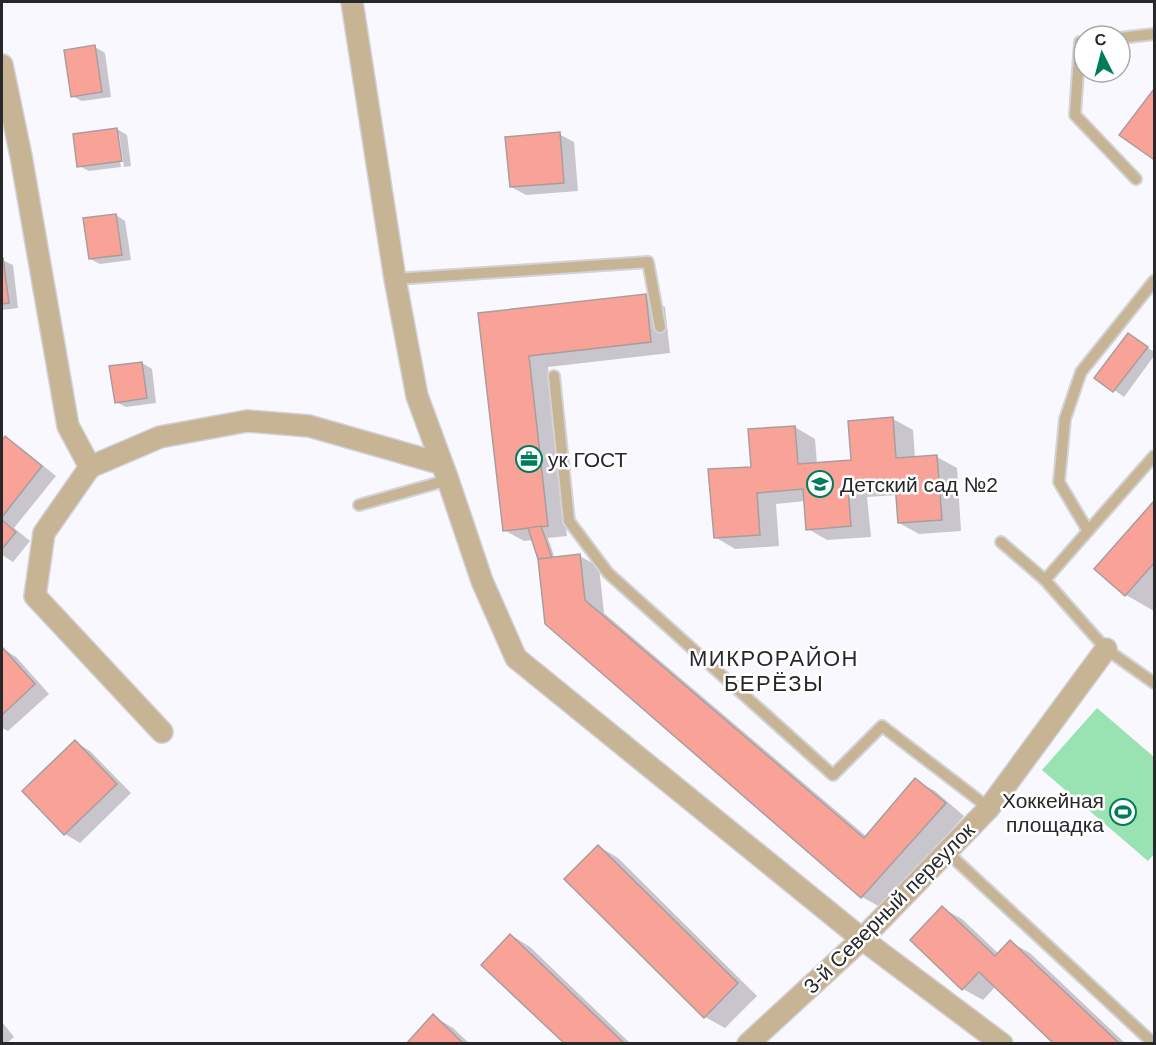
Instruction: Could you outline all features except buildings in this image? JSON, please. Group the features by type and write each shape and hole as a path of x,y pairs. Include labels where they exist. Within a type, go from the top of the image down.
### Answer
{"street":[{"path":"352,2 394,279 417,396 482,581 516,658 862,939 1002,1044"},
{"path":"2,65 21,156 68,426 90,467"},
{"path":"162,732 35,596 44,533 90,467 160,437 247,421 309,426 445,472"},
{"name":"3-й Северный переулок","path":"748,1044 862,939 989,808 1106,649"}],"lane":[{"path":"1132,37 1155,34"},
{"path":"1077,84 1075,115 1136,180"},
{"path":"394,279 648,262 660,327"},
{"path":"1088,531 1059,482 1065,419 1081,372 1155,281"},
{"path":"554,376 569,521 608,573 833,775 882,726 989,808"},
{"path":"1046,580 1155,456"},
{"path":"359,505 445,472"},
{"path":"1001,542 1046,580 1106,649 1155,683"},
{"path":"947,852 1154,1044"}],"green space":[{"name":"Хоккейная площадка","path":"1097,708 1154,757 1154,854 1148,861 1042,770"}],"place":[{"name":"ук ГОСТ","path":"529,459"},
{"name":"Детский сад №2","path":"820,484"},
{"name":"Хоккейная площадка","path":"1123,812"}],"district":[{"name":"МИКРОРАЙОН БЕРЁЗЫ","path":"774,670"}]}
